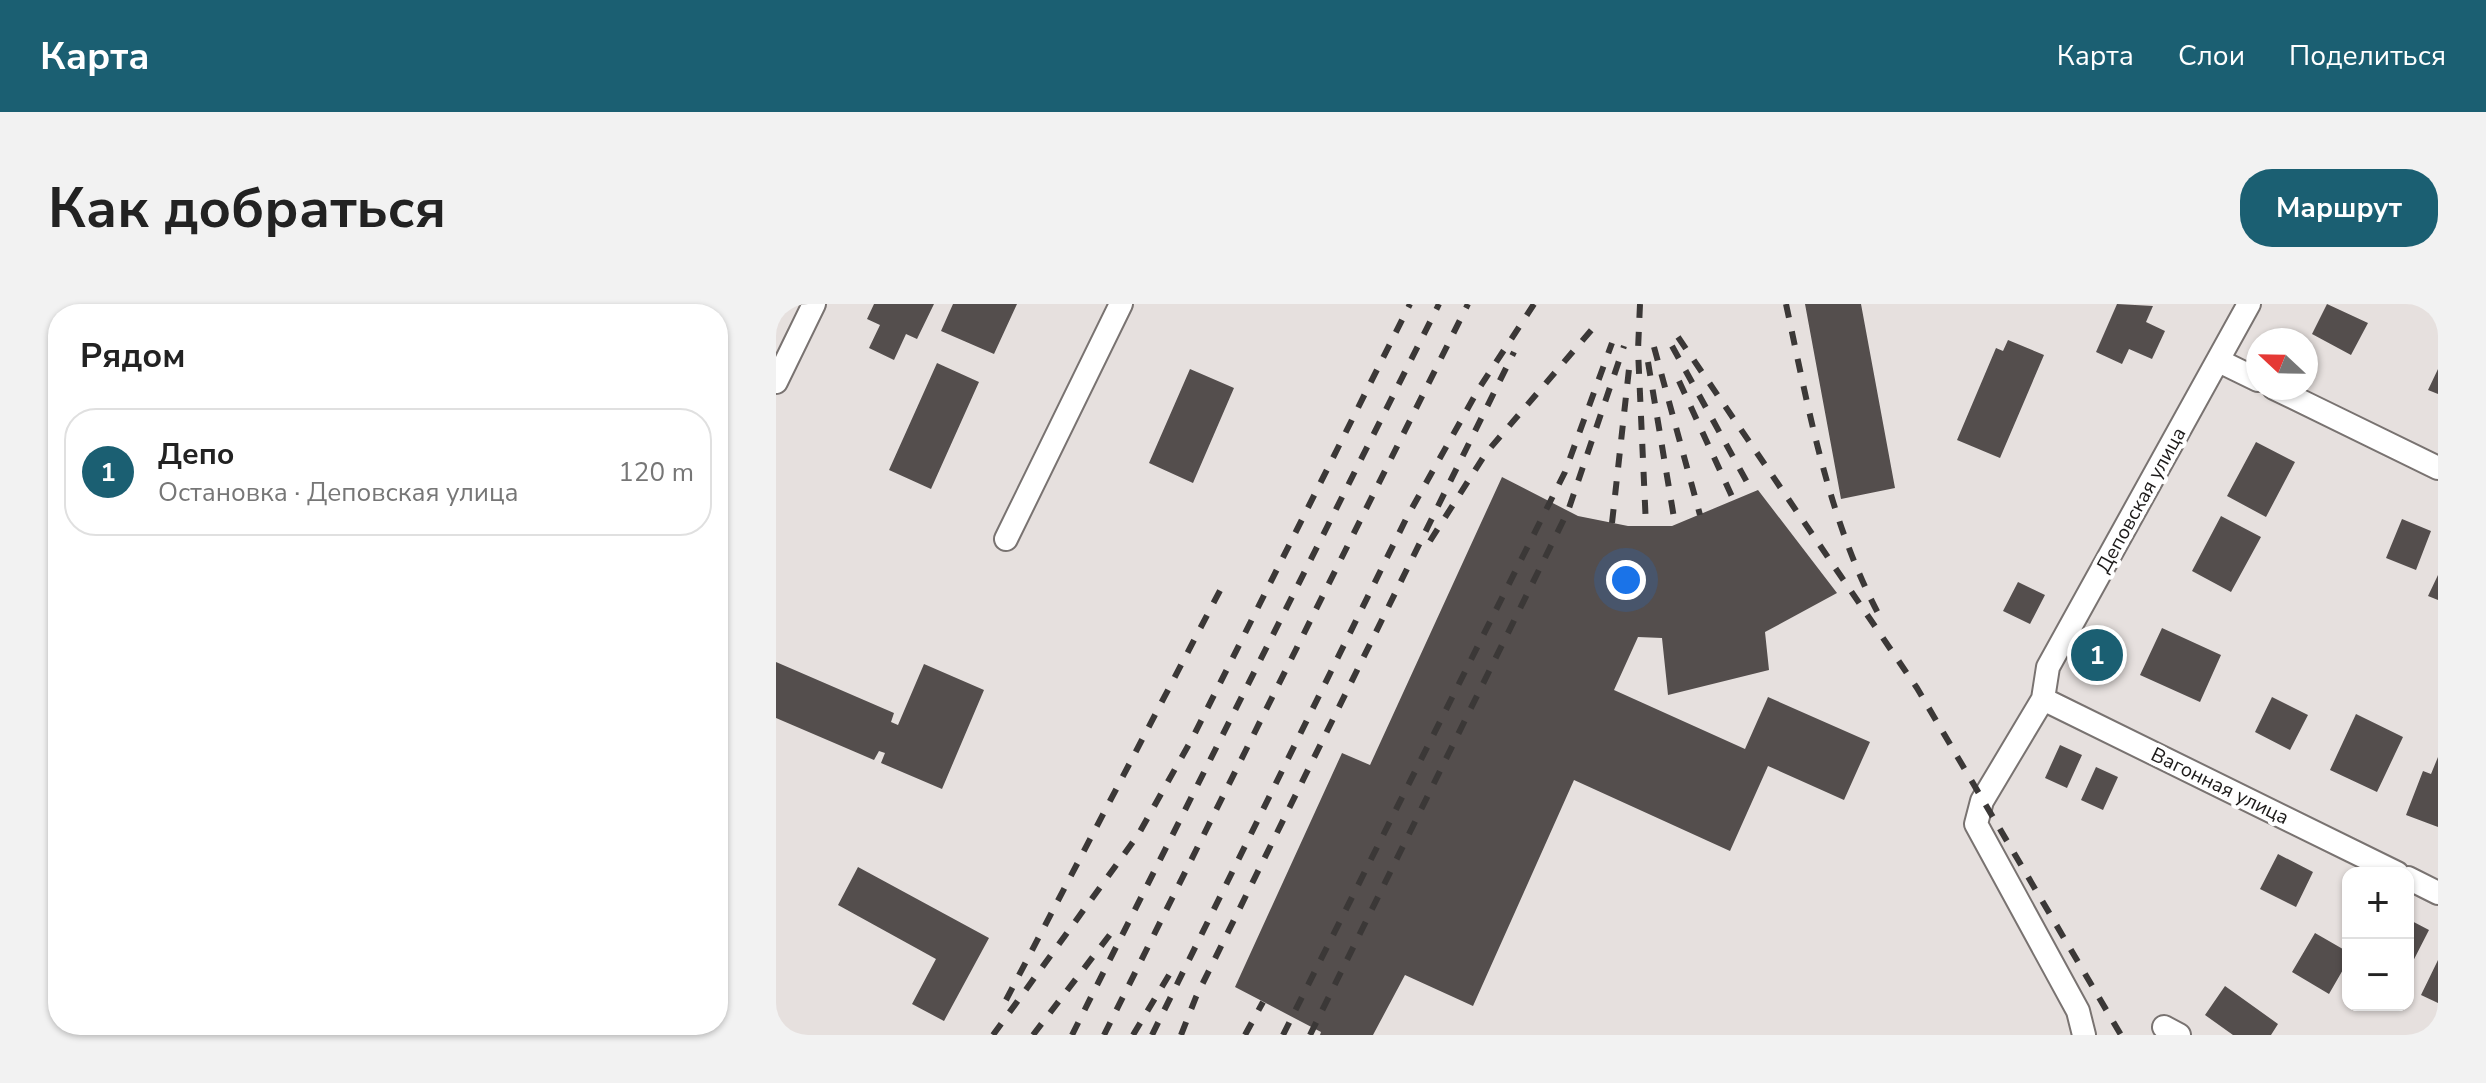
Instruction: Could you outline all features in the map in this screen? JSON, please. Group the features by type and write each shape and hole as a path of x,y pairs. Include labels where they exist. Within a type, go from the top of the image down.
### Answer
{"street":[{"path":"776,382 814,304"},
{"path":"1006,539 1121,304"},
{"name":"Деповская улица","path":"2084,1035 2078,1011 1976,824 1982,801 2043,699 2048,667 2249,304"},
{"path":"2219,361 2246,374"},
{"path":"2299,400 2438,468"},
{"name":"Вагонная улица","path":"2043,699 2385,867"},
{"path":"2414,881 2438,893"}],"building":[{"path":"874,304 934,304 917,339 906,334 894,360 869,348 880,325 867,319"},
{"path":"953,304 1017,304 994,354 941,331"},
{"path":"1805,304 1861,304 1895,488 1841,499"},
{"path":"2117,304 2153,306 2146,322 2165,331 2152,359 2129,349 2122,364 2096,352"},
{"path":"2327,304 2368,323 2351,355 2318,337 2318,328 2315,328"},
{"path":"2008,340 2044,355 2000,458 1957,440 1996,348 2003,351"},
{"path":"937,363 979,382 931,489 889,470"},
{"path":"1190,369 1234,388 1193,483 1149,463"},
{"path":"2438,369 2438,394 2428,390"},
{"path":"2256,442 2295,462 2266,517 2227,496"},
{"path":"1502,477 1578,516 1628,526 1672,526 1758,490 1837,593 1765,632 1769,670 1668,695 1662,638 1638,637 1614,690 1745,749 1768,697 1870,742 1844,800 1768,766 1730,851 1574,780 1473,1006 1405,975 1373,1035 1320,1035 1321,1032 1235,987 1342,753 1370,765"},
{"path":"2221,516 2261,537 2231,592 2192,571"},
{"path":"2402,519 2431,531 2416,570 2386,558"},
{"path":"2438,575 2438,600 2428,596"},
{"path":"2018,582 2045,595 2030,624 2003,611"},
{"path":"2162,628 2221,655 2200,702 2140,675"},
{"path":"776,662 894,713 891,722 898,725 924,664 984,690 942,789 881,763 885,753 879,751 874,760 776,718"},
{"path":"2272,697 2308,715 2290,750 2255,732"},
{"path":"2356,714 2403,737 2377,792 2330,770"},
{"path":"2060,745 2082,755 2067,788 2045,778"},
{"path":"2438,757 2438,827 2406,815 2423,771 2431,774"},
{"path":"2096,767 2118,777 2103,810 2081,800"},
{"path":"2278,854 2313,872 2296,907 2260,889"},
{"path":"858,867 989,938 944,1021 912,1004 936,959 838,905"},
{"path":"2414,922 2429,930 2414,959"},
{"path":"2315,933 2342,949 2342,971 2329,994 2292,972"},
{"path":"2438,960 2438,1003 2421,995"},
{"path":"2225,986 2278,1024 2271,1035 2233,1035 2205,1015"}],"railway":[{"path":"993,1035 1138,835 1193,737 1410,304"},
{"path":"1072,1035 1439,304"},
{"path":"1104,1035 1468,304"},
{"path":"1152,1035 1407,517 1478,390 1534,304"},
{"path":"1640,304 1638,350 1646,526"},
{"path":"1786,304 1833,503 1862,580 1880,617"},
{"path":"1430,541 1486,453 1594,327"},
{"path":"1678,337 1917,688 2121,1035"},
{"path":"1283,1035 1565,472 1612,343"},
{"path":"1310,1035 1568,511 1624,346"},
{"path":"1672,346 1753,493"},
{"path":"1654,347 1700,515"},
{"path":"1181,1035 1196,997 1514,352"},
{"path":"1612,523 1630,360"},
{"path":"1648,362 1675,524"},
{"path":"1679,381 1734,501"},
{"path":"1006,1000 1226,579"},
{"path":"1033,1035 1118,924"},
{"path":"1133,1035 1172,970"},
{"path":"1245,1035 1263,1002"}],"place":[{"name":"Депо","path":"2097,655"}]}
